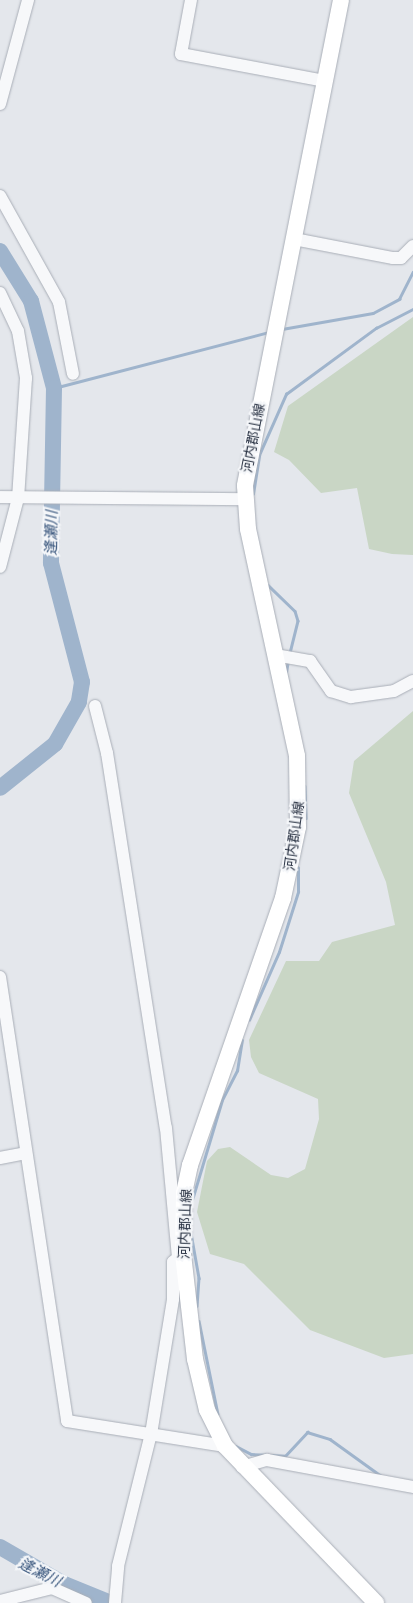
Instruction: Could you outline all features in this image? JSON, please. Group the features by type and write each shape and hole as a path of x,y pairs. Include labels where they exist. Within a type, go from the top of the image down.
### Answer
{"main road":[{"name":"河内郡山線","path":"342,0 274,332 244,499 297,756 295,847 283,898 190,1165 184,1193 180,1255 195,1359 207,1410 225,1446 242,1467 376,1603"}],"street":[{"path":"0,104 28,0"},
{"path":"192,0 181,54 325,80"},
{"path":"0,196 59,302 73,374"},
{"path":"294,238 397,258 413,246"},
{"path":"0,293 18,331 26,378 21,498 0,567"},
{"path":"0,497 70,496 244,499"},
{"path":"275,655 310,661 331,691 351,697 394,692 413,681"},
{"path":"95,706 107,752 166,1128 180,1255 173,1262 173,1299 151,1434 117,1579 115,1603"},
{"path":"0,977 67,1421 225,1446"},
{"path":"0,1158 26,1153"},
{"path":"242,1467 267,1460 413,1487"},
{"path":"0,1602 52,1588 86,1603"}],"green space":[{"path":"413,317 413,555 392,554 369,549 357,488 321,493 289,460 274,452 288,406"},
{"path":"413,711 413,1354 384,1358 310,1330 244,1264 210,1254 197,1212 207,1161 218,1149 230,1147 271,1175 288,1178 305,1169 319,1119 318,1099 259,1073 251,1057 249,1040 286,961 319,961 332,942 395,925 386,882 349,793 354,761"}],"waterway":[{"name":"逢瀬川","path":"0,251 31,301 54,388 51,563 82,682 79,702 55,744 0,788"},
{"path":"282,329 373,313 399,299 413,272"},
{"path":"253,494 259,455 286,394 376,328 413,309"},
{"path":"54,388 269,332"},
{"path":"268,585 295,611 298,621 290,653"},
{"path":"286,672 288,661"},
{"path":"305,786 306,818"},
{"path":"249,1020 279,952 298,892 298,868"},
{"path":"192,1200 222,1100 237,1071 242,1040"},
{"path":"191,1233 199,1278 197,1306"},
{"path":"199,1321 218,1414"},
{"path":"236,1446 251,1454 285,1456 307,1432 330,1439 380,1475"},
{"name":"逢瀬川","path":"0,1547 64,1584 111,1603"}]}
